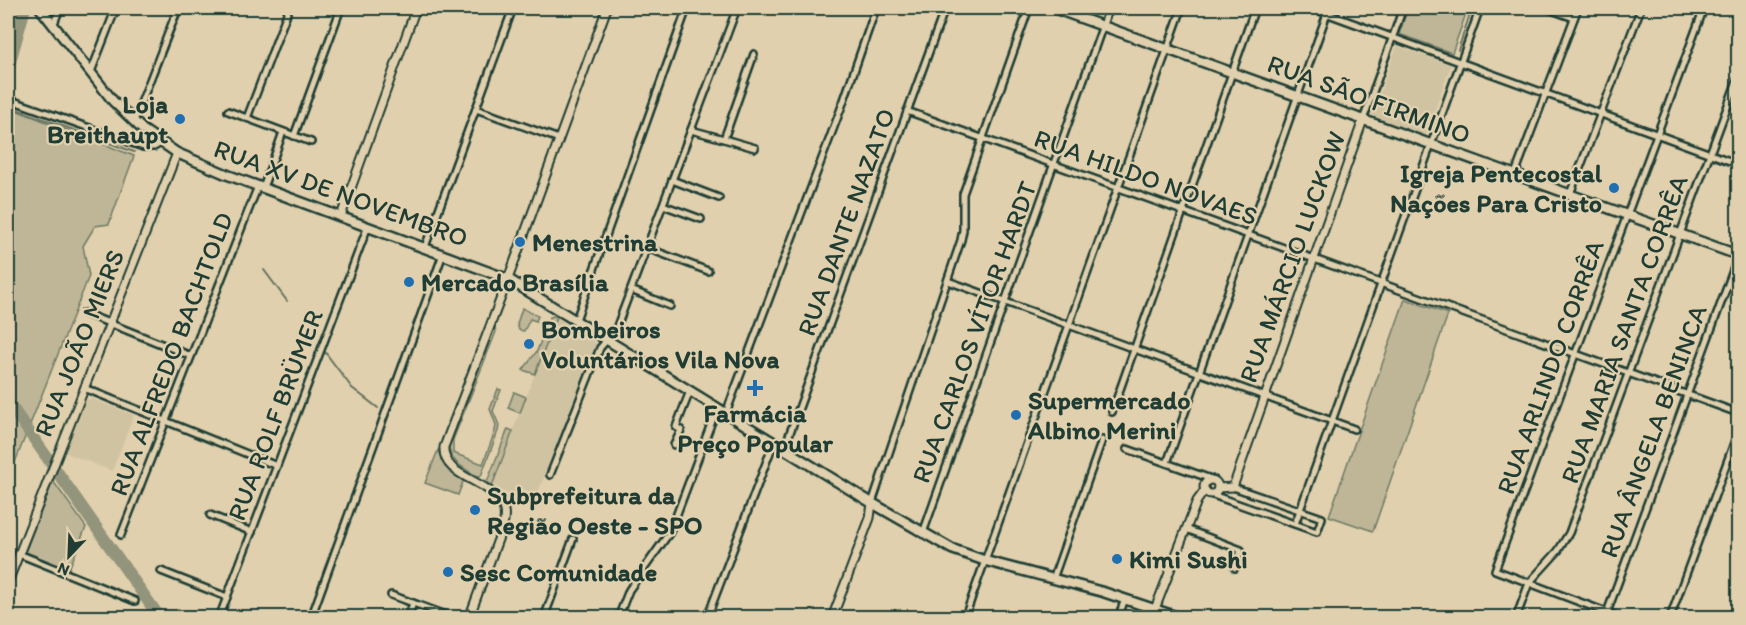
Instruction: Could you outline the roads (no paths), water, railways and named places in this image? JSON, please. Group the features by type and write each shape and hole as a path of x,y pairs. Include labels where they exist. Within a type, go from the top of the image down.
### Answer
{"main road":[{"name":"RUA XV DE NOVEMBRO","path":"39,8 113,101 161,143 177,153 260,187 508,279 872,503 961,553 1125,599 1181,618"},
{"name":"RUA SÃO FIRMINO","path":"1053,8 1738,256"}],"street":[{"path":"53,26 60,8"},
{"path":"90,74 116,8"},
{"path":"134,121 178,8"},
{"path":"248,118 289,8"},
{"path":"294,136 341,8"},
{"path":"340,216 416,8"},
{"path":"425,247 513,8"},
{"path":"469,618 503,526 505,512 496,496 455,469 447,461 444,452 446,441 608,8"},
{"path":"576,320 687,8"},
{"path":"550,475 600,348 616,329 737,8"},
{"path":"726,413 843,103 876,8"},
{"name":"RUA DANTE NAZATO","path":"784,449 945,8"},
{"path":"832,618 870,518 872,503 948,280 962,235 963,194 1029,8"},
{"name":"RUA CARLOS VÍTOR HARDT","path":"923,533 1109,8"},
{"path":"970,618 967,611 1182,8"},
{"path":"1112,412 1255,8"},
{"path":"1312,8 1328,10 1392,37 1738,164"},
{"name":"RUA MÁRCIO LUCKOW","path":"1233,487 1403,8"},
{"path":"1295,524 1480,8"},
{"path":"1546,8 1574,18"},
{"path":"1515,174 1578,8"},
{"path":"1570,194 1641,8"},
{"name":"RUA ARLINDO CORRÊA","path":"1530,583 1495,570 1704,8"},
{"path":"1167,463 1328,10"},
{"path":"724,139 754,54"},
{"name":"RUA MARIA SANTA CORRÊA","path":"1516,618 1530,583 1558,551 1569,533 1738,78"},
{"path":"8,99 143,147 154,147 161,143"},
{"path":"476,109 559,139"},
{"path":"228,111 311,142"},
{"name":"RUA HILDO NOVAES","path":"907,111 1738,413"},
{"path":"691,130 755,148"},
{"name":"RUA ALFREDO BACHTOLD","path":"121,536 191,356 283,132"},
{"name":"RUA JOÃO MIERS","path":"8,582 177,153"},
{"path":"672,180 719,198"},
{"path":"663,205 701,219"},
{"name":"RUA ROLF BRÜMER","path":"219,618 368,226"},
{"path":"647,248 708,271"},
{"path":"311,618 443,254"},
{"name":"RUA ÂNGELA BENINCA","path":"1606,615 1738,256"},
{"path":"948,280 1354,429"},
{"path":"631,290 670,306"},
{"path":"84,313 191,356"},
{"path":"84,388 277,466"},
{"path":"674,445 681,430 676,427 690,391"},
{"path":"618,618 629,590 670,531 717,408"},
{"path":"1670,618 1738,432"},
{"path":"1053,579 1102,440"},
{"path":"707,618 774,442"},
{"path":"1127,449 1214,480 1218,488"},
{"path":"1155,609 1197,501 1208,492 1216,492 1218,488 1233,487 1322,518 1317,532 1208,492 1204,486 1206,482 1214,480"},
{"path":"210,515 252,532"},
{"path":"1186,529 1241,550 1235,568"},
{"path":"544,618 573,539"},
{"path":"19,554 135,601"},
{"path":"161,571 227,597"},
{"path":"1530,583 1606,615 1622,618"},
{"path":"392,595 454,618"},
{"path":"1118,618 1125,599"},
{"path":"408,618 413,603"}],"waterway":[{"path":"8,69 25,8"},
{"path":"145,103 183,8"},
{"path":"1458,50 1472,8"},
{"path":"8,106 134,152"},
{"path":"264,270 287,301"},
{"path":"325,352 352,388 378,408"},
{"path":"8,402 160,618"}],"place":[{"name":"Loja Breithaupt","path":"180,119"},
{"name":"Igreja Pentecostal Nações Para Cristo","path":"1614,188"},
{"name":"Menestrina","path":"520,242"},
{"name":"Mercado Brasília","path":"409,282"},
{"name":"Bombeiros Voluntários Vila Nova","path":"529,344"},
{"name":"Farmácia Preço Popular","path":"755,388"},
{"name":"Supermercado Albino Merini","path":"1016,415"},
{"name":"Subprefeitura da Região Oeste - SPO","path":"475,510"},
{"name":"Kimi Sushi","path":"1117,559"},
{"name":"Sesc Comunidade","path":"448,572"}]}
